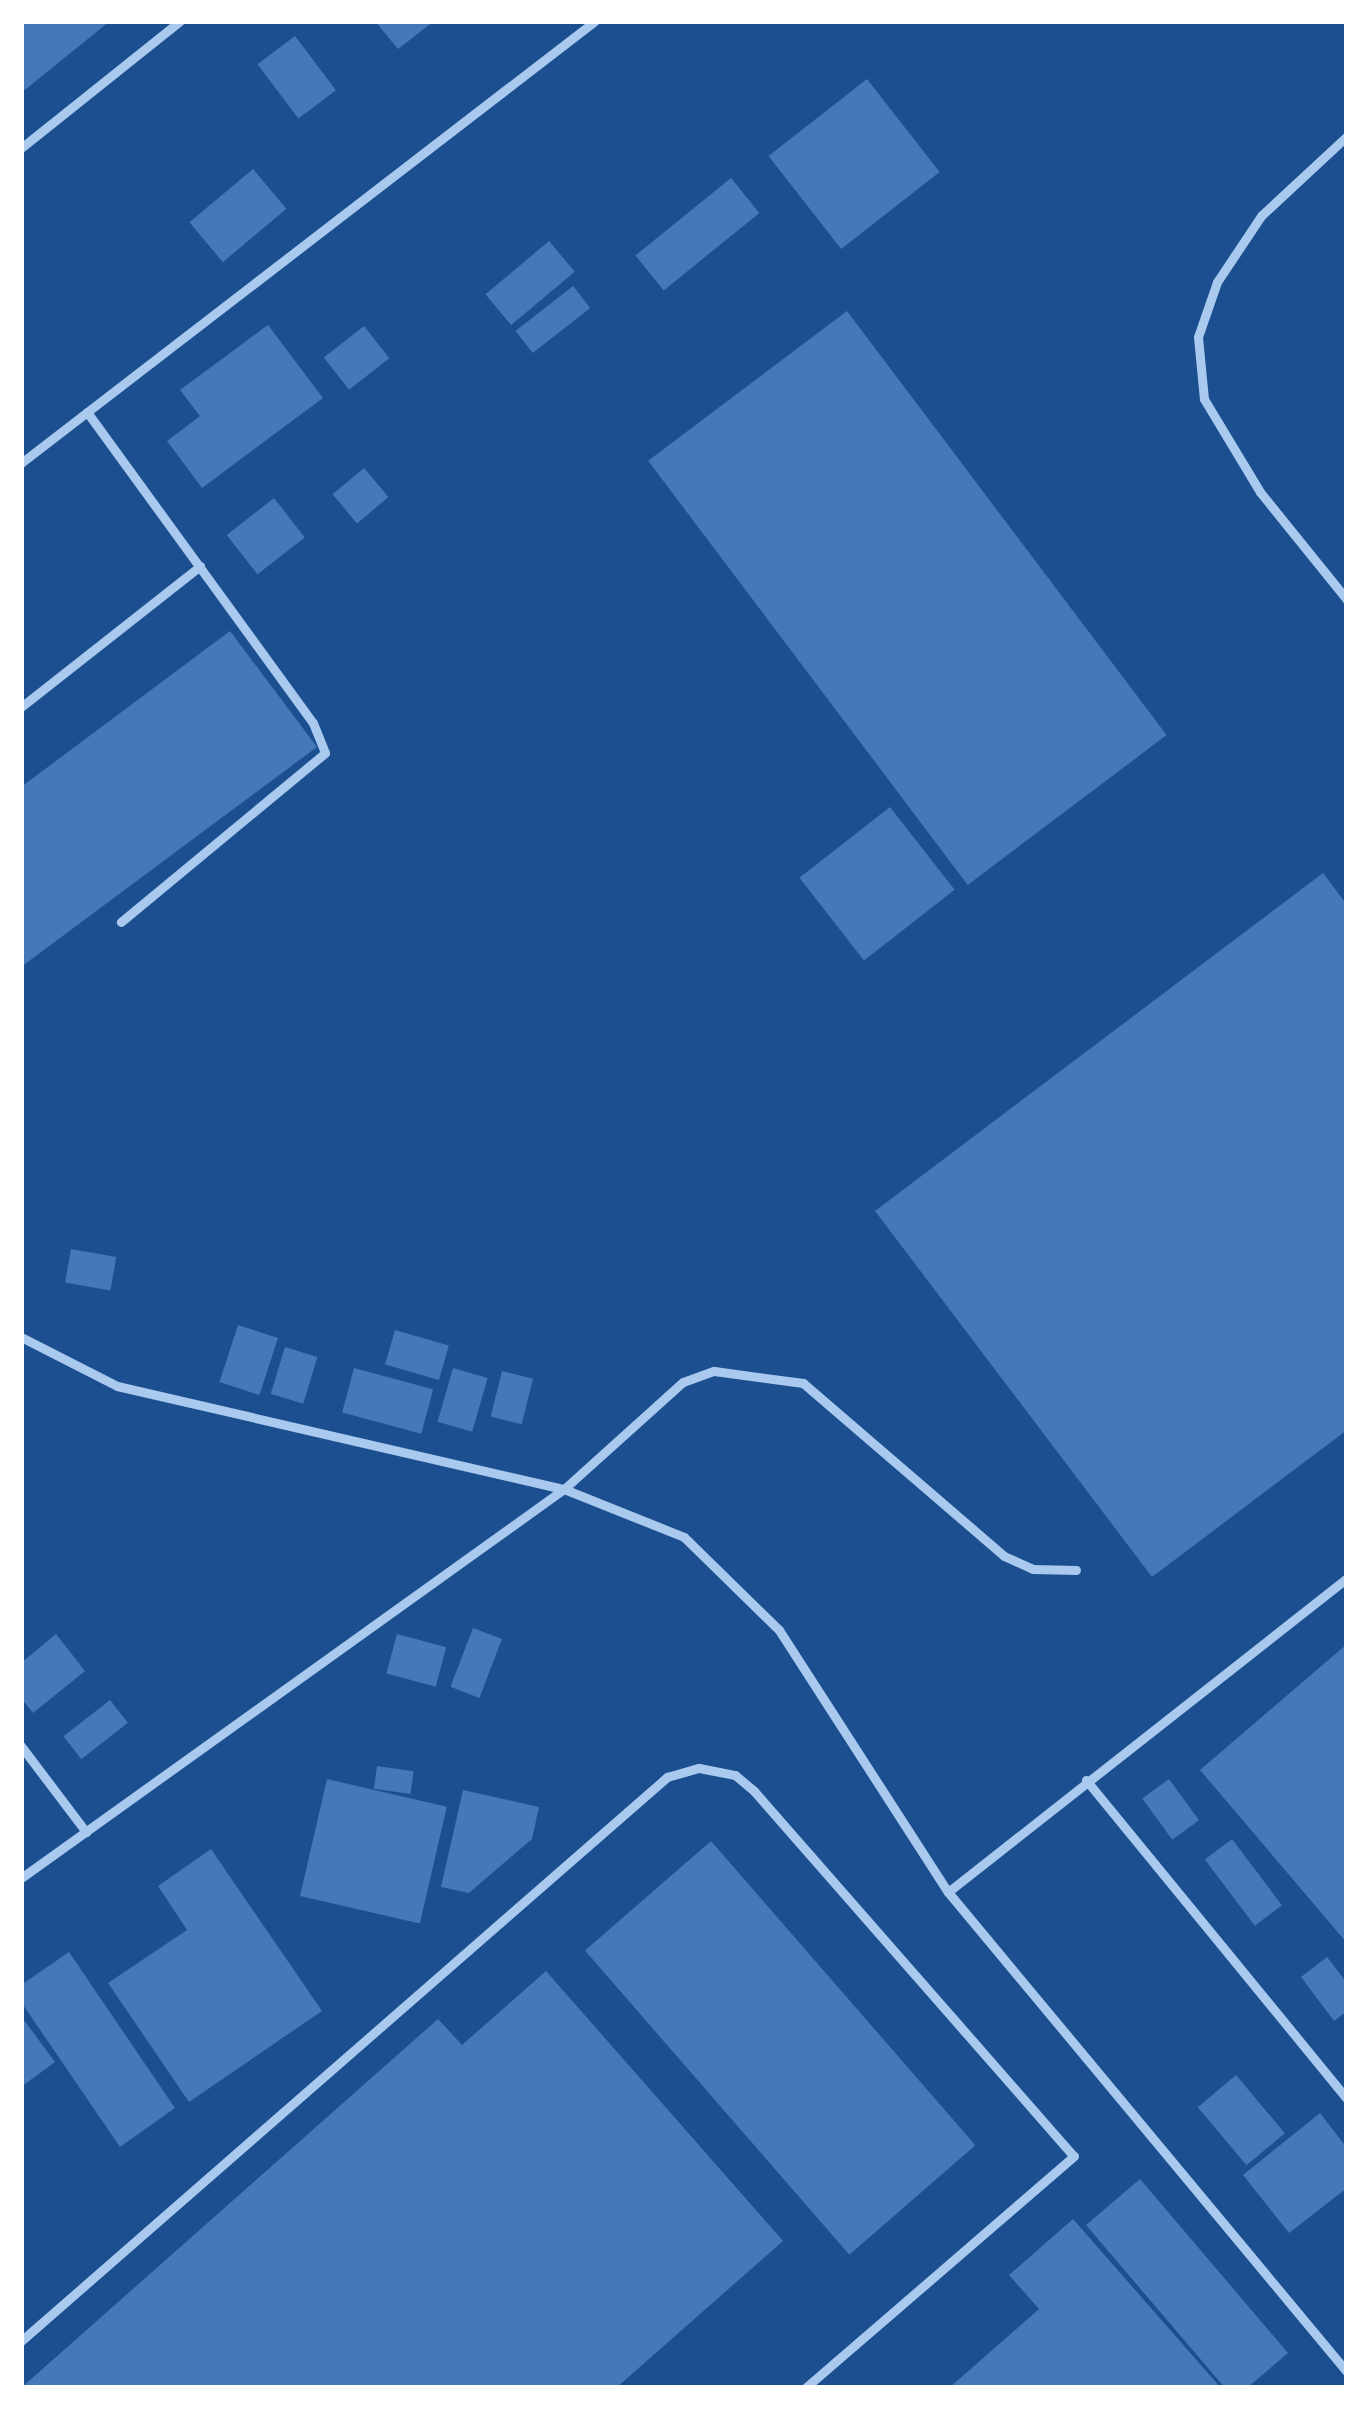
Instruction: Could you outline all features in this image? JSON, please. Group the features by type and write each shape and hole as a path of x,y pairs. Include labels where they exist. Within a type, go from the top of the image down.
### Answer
{"lane":[{"path":"21,148 180,21"},
{"path":"21,463 595,21"},
{"path":"1347,136 1261,216 1217,282 1198,337 1204,399 1260,492 1347,600"},
{"path":"87,412 314,723 325,753 121,922"},
{"path":"21,707 200,566"},
{"path":"21,1337 117,1386 564,1489 684,1537 722,1569 778,1630 948,1892 1347,2372"},
{"path":"21,1878 564,1489 683,1382 758,1370 803,1383 1004,1556 1033,1569 1076,1570"},
{"path":"948,1892 1347,1578"},
{"path":"21,1747 86,1832"},
{"path":"21,2341 667,1777 699,1768 735,1774 754,1791 1074,2156 806,2388"},
{"path":"1086,1780 1347,2099"}],"building":[{"path":"21,21 110,21 21,93"},
{"path":"375,21 434,21 398,49"},
{"path":"295,36 336,90 298,119 257,64"},
{"path":"867,79 940,172 841,249 768,156"},
{"path":"253,169 286,209 223,262 189,222"},
{"path":"731,178 759,213 664,290 635,255"},
{"path":"549,241 575,272 511,325 485,294"},
{"path":"573,286 590,308 533,353 515,331"},
{"path":"847,311 1167,735 968,885 648,461"},
{"path":"268,325 323,398 202,488 167,441 200,416 180,390"},
{"path":"364,326 389,358 349,390 324,357"},
{"path":"364,468 388,497 357,523 333,494"},
{"path":"274,498 305,537 258,574 227,535"},
{"path":"230,631 317,747 21,967 21,787"},
{"path":"890,807 955,890 864,961 799,878"},
{"path":"1323,873 1347,905 1347,1430 1152,1577 875,1211"},
{"path":"71,1249 116,1257 110,1290 65,1282"},
{"path":"238,1325 278,1338 259,1395 219,1382"},
{"path":"395,1330 449,1345 439,1380 385,1365"},
{"path":"285,1347 318,1357 303,1404 271,1394"},
{"path":"354,1368 433,1389 421,1434 342,1412"},
{"path":"453,1368 488,1378 472,1432 438,1422"},
{"path":"502,1371 533,1379 522,1424 491,1417"},
{"path":"473,1628 502,1639 479,1698 450,1687"},
{"path":"56,1634 85,1671 33,1713 21,1698 21,1663"},
{"path":"397,1634 446,1647 436,1687 386,1674"},
{"path":"1347,1644 1347,1943 1200,1770"},
{"path":"110,1700 128,1723 81,1759 64,1736"},
{"path":"377,1766 414,1771 410,1794 374,1789"},
{"path":"327,1779 447,1807 420,1924 300,1896"},
{"path":"1169,1779 1199,1820 1172,1840 1142,1798"},
{"path":"463,1790 539,1807 532,1839 469,1893 441,1887"},
{"path":"1232,1839 1282,1905 1255,1926 1205,1859"},
{"path":"711,1841 975,2145 849,2255 585,1951"},
{"path":"211,1849 322,2011 189,2102 108,1983 187,1930 158,1886"},
{"path":"69,1952 175,2108 120,2147 21,2002 21,1985"},
{"path":"1327,1957 1347,1983 1347,2011 1334,2021 1301,1977"},
{"path":"546,1971 783,2241 616,2388 21,2388 438,2019 462,2045"},
{"path":"21,2016 55,2062 21,2087"},
{"path":"1236,2075 1285,2133 1247,2165 1198,2107"},
{"path":"1320,2113 1347,2148 1347,2188 1289,2233 1243,2175"},
{"path":"1140,2179 1288,2353 1247,2388 1225,2388 1086,2225"},
{"path":"1073,2219 1221,2388 949,2388 1039,2309 1009,2275"}]}
